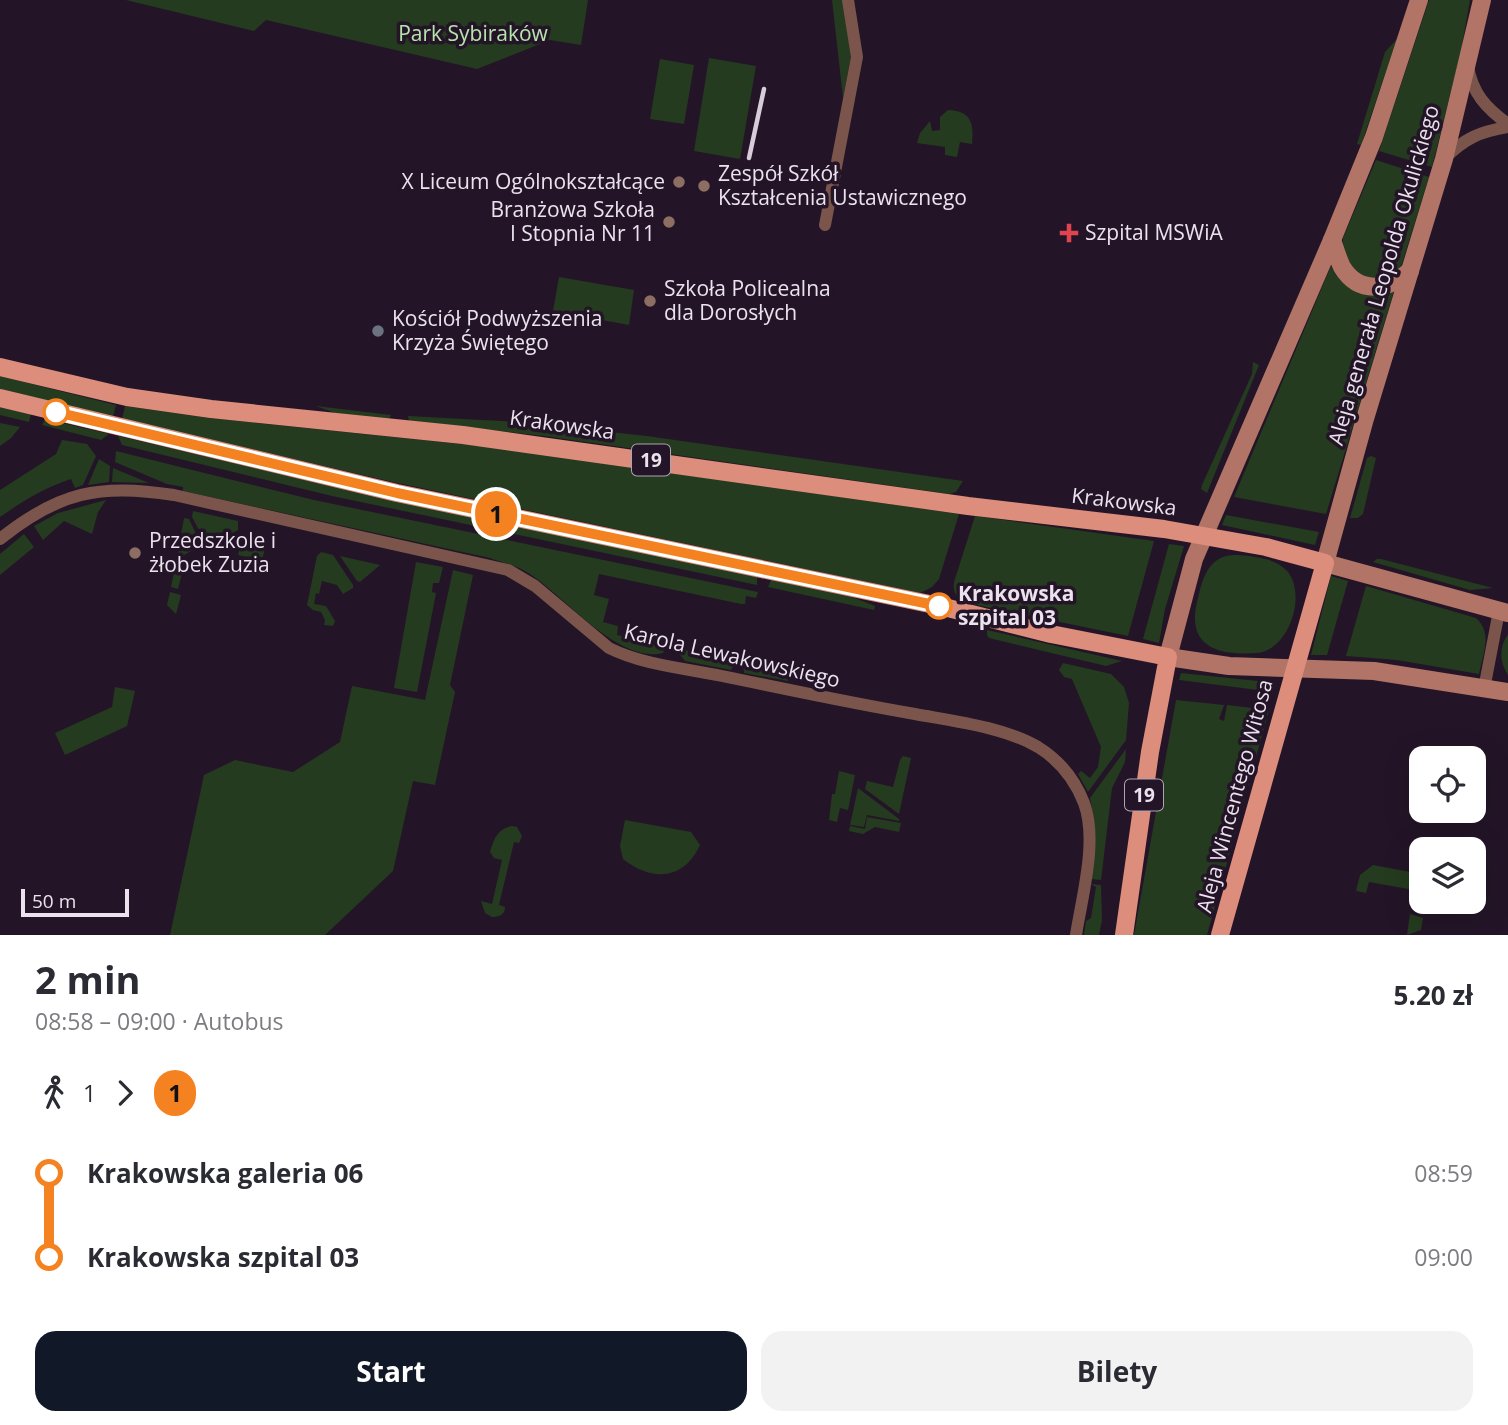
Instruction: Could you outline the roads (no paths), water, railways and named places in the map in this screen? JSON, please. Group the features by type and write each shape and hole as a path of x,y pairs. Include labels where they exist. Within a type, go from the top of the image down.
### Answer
{"main road":[{"path":"1168,657 1185,587 1203,536 1374,137 1419,0"},
{"name":"Aleja generała Leopolda Okulickiego","path":"1325,563 1364,422 1444,159 1482,0"},
{"path":"1332,240 1342,266 1358,283 1373,287 1392,284 1410,271"},
{"name":"Krakowska","path":"0,367 101,393 174,404 475,436 958,505 1203,536"},
{"path":"0,398 397,493 944,607 1051,634 1168,657 1230,666 1374,671 1508,692"},
{"name":"19","path":"1203,536 1266,547 1325,563"},
{"path":"1325,563 1503,612"},
{"name":"Aleja Wincentego Witosa","path":"1220,935 1325,563"},
{"name":"19","path":"1125,935 1150,752 1168,657"}],"street":[{"path":"825,225 857,57 848,0"},
{"path":"1468,60 1471,81 1479,99 1508,125"},
{"path":"1444,159 1470,138 1508,125"},
{"name":"Karola Lewakowskiego","path":"0,539 33,514 81,494 111,490 174,495 508,570 535,586 609,648 623,654 668,666 939,718 1023,739 1060,764 1073,781 1086,810 1088,854 1076,935"},
{"path":"1485,689 1503,612"}],"railway":[{"path":"749,158 764,89"}],"place":[{"name":"X Liceum Ogólnokształcące","path":"679,182"},
{"name":"Zespół Szkół Kształcenia Ustawicznego","path":"704,186"},
{"name":"Branżowa Szkoła I Stopnia Nr 11","path":"669,222"},
{"name":"Szpital MSWiA","path":"1069,233"},
{"name":"Szkoła Policealna dla Dorosłych","path":"650,301"},
{"name":"Kościół Podwyższenia Krzyża Świętego","path":"378,331"},
{"name":"Przedszkole i żłobek Zuzia","path":"135,553"},
{"name":"Krakowska szpital 03","path":"939,606"}],"park label":[{"name":"Park Sybiraków","path":"473,34"}]}
